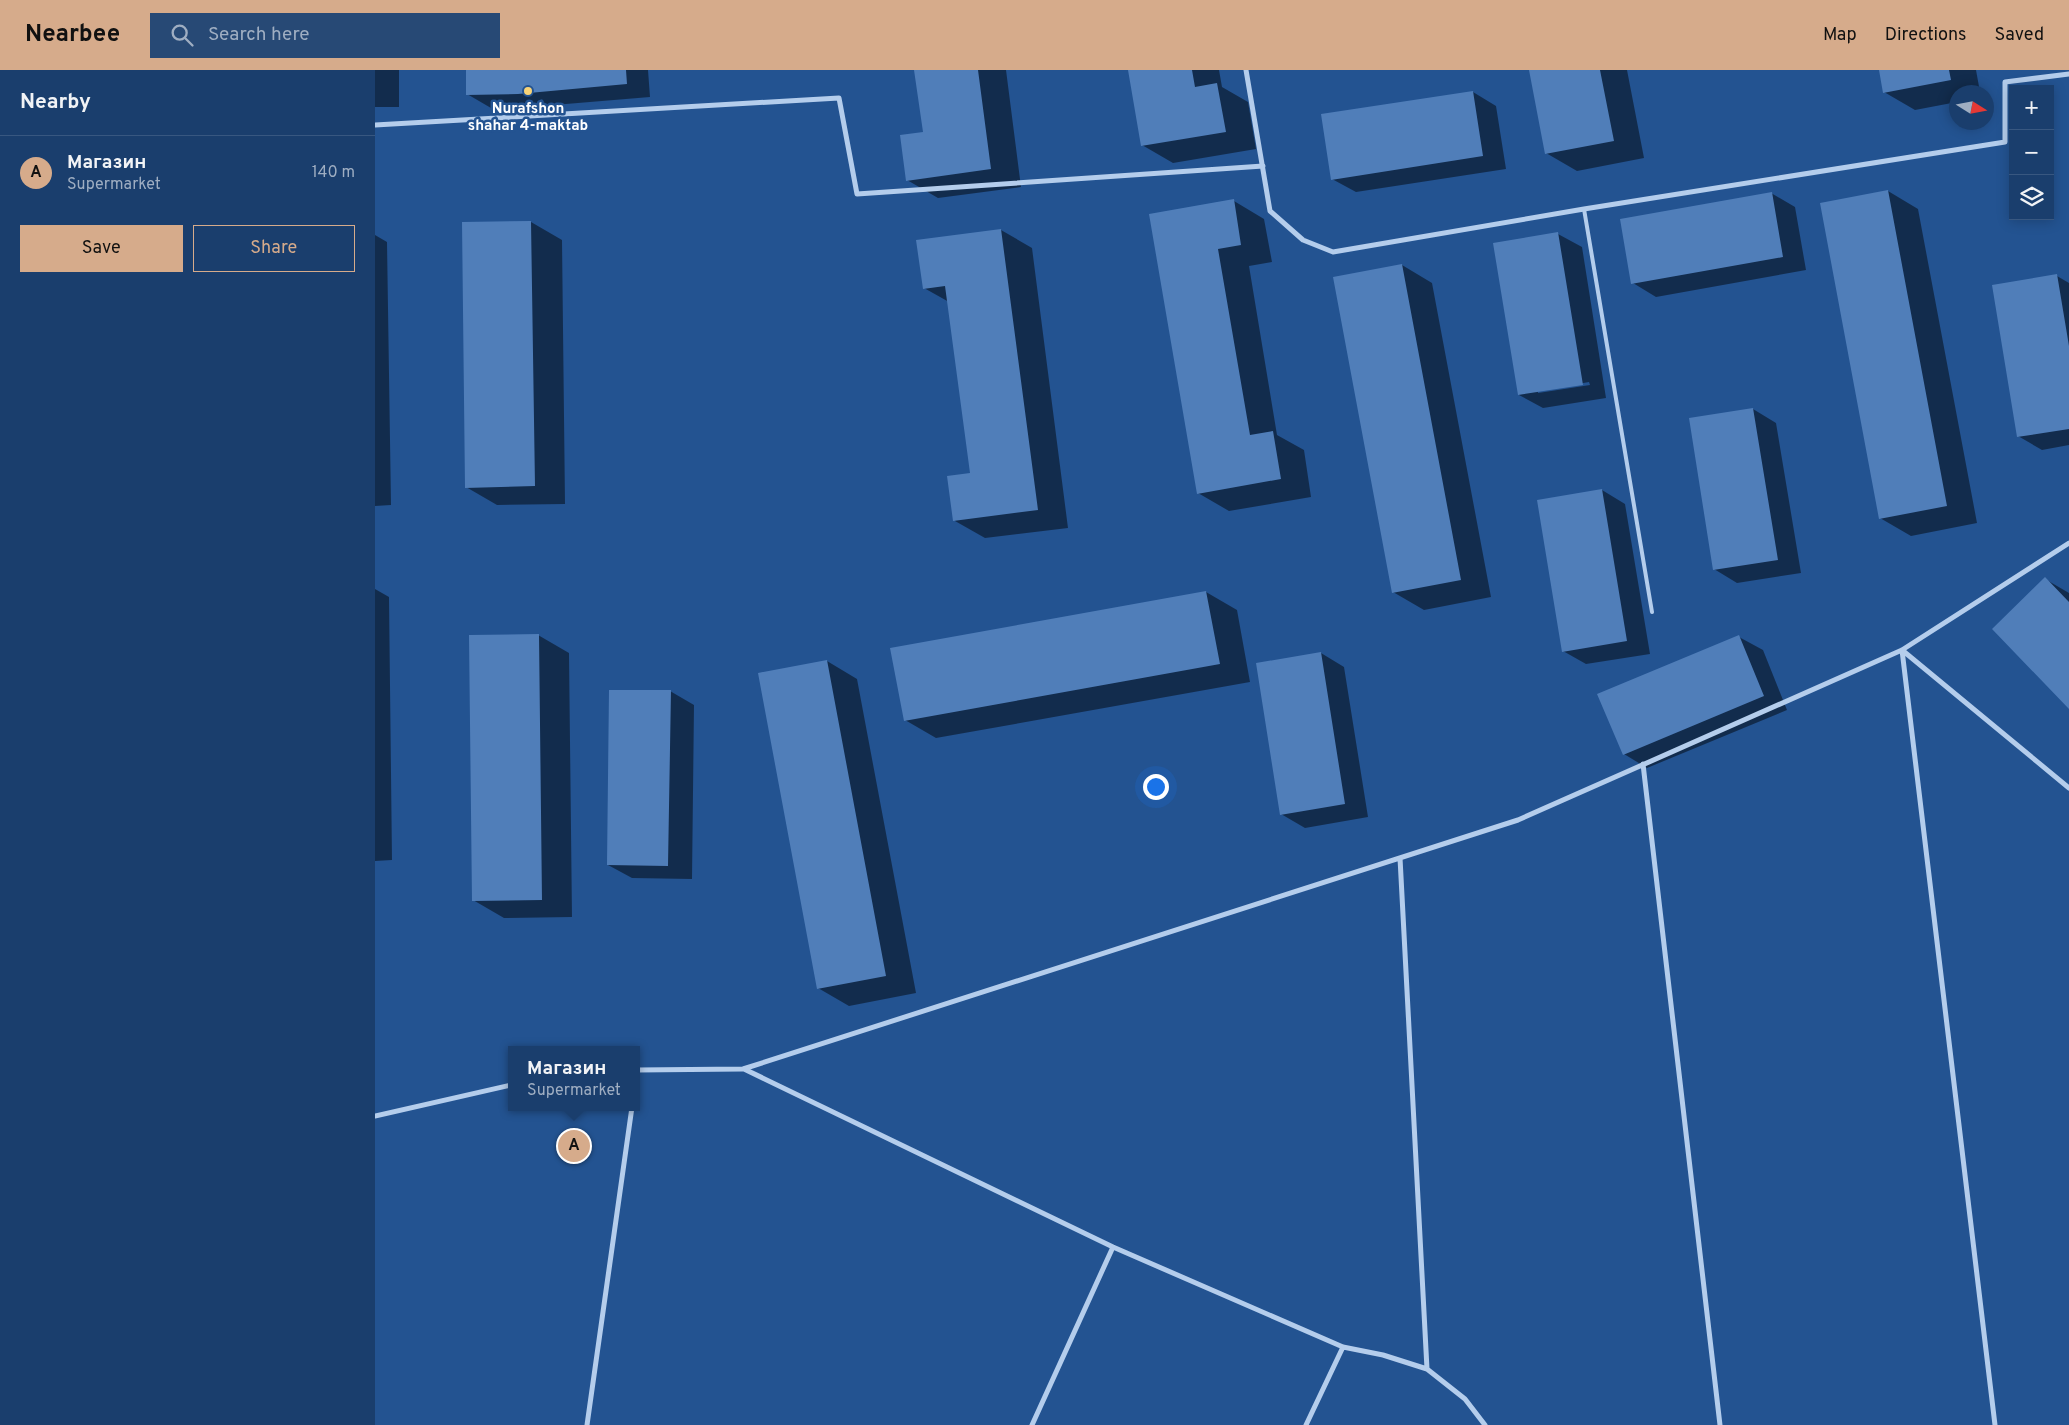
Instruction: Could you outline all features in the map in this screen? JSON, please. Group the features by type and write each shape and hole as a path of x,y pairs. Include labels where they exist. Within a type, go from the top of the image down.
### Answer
{"street":[{"path":"1246,70 1270,211 1303,240 1333,252 1584,209 2005,142 2005,82 2069,74"},
{"path":"375,125 839,98 857,194 1263,166"},
{"path":"640,1070 743,1069 1518,820 1902,650 2069,543"},
{"path":"1902,650 2069,788"},
{"path":"1902,650 1995,1425"},
{"path":"1643,764 1720,1425"},
{"path":"1400,858 1427,1369"},
{"path":"743,1069 1113,1247 1343,1347 1383,1355 1427,1369 1465,1399 1485,1425"},
{"path":"375,1116 508,1086"},
{"path":"587,1425 631,1111"},
{"path":"1032,1425 1113,1247"},
{"path":"1306,1425 1343,1347"}],"lane":[{"path":"1584,209 1653,612"}],"building":[{"path":"466,70 626,70 627,84 518,94 466,95"},
{"path":"914,70 978,70 991,169 906,181 900,135 923,132"},
{"path":"1128,70 1192,70 1195,87 1217,83 1226,132 1141,146"},
{"path":"1529,70 1600,70 1614,141 1545,154"},
{"path":"1879,70 1949,70 1951,80 1883,93"},
{"path":"1473,91 1483,156 1331,180 1321,114"},
{"path":"1888,190 1947,506 1879,519 1820,203"},
{"path":"1772,192 1783,257 1631,284 1620,219"},
{"path":"1234,199 1241,245 1218,249 1250,435 1273,431 1281,479 1197,494 1149,214"},
{"path":"531,221 535,486 465,488 462,222"},
{"path":"1001,229 1038,510 953,521 947,476 970,473 945,286 923,289 916,240"},
{"path":"1558,232 1583,385 1518,395 1493,243"},
{"path":"1402,264 1461,580 1392,593 1333,277"},
{"path":"2057,274 2069,346 2069,429 2017,437 1992,285"},
{"path":"1753,408 1778,560 1713,570 1689,418"},
{"path":"1602,489 1627,641 1562,652 1537,500"},
{"path":"2045,577 2069,602 2069,709 1992,629"},
{"path":"1206,591 1220,664 904,721 890,648"},
{"path":"539,634 542,900 472,901 469,635"},
{"path":"1739,635 1764,696 1623,755 1597,694"},
{"path":"1321,652 1345,804 1280,815 1256,663"},
{"path":"827,660 886,976 817,989 758,673"},
{"path":"609,690 671,690 668,866 607,865"}],"place":[{"name":"Nurafshon shahar 4-maktab","path":"528,91"},
{"name":"Магазин","path":"574,1146"}]}
